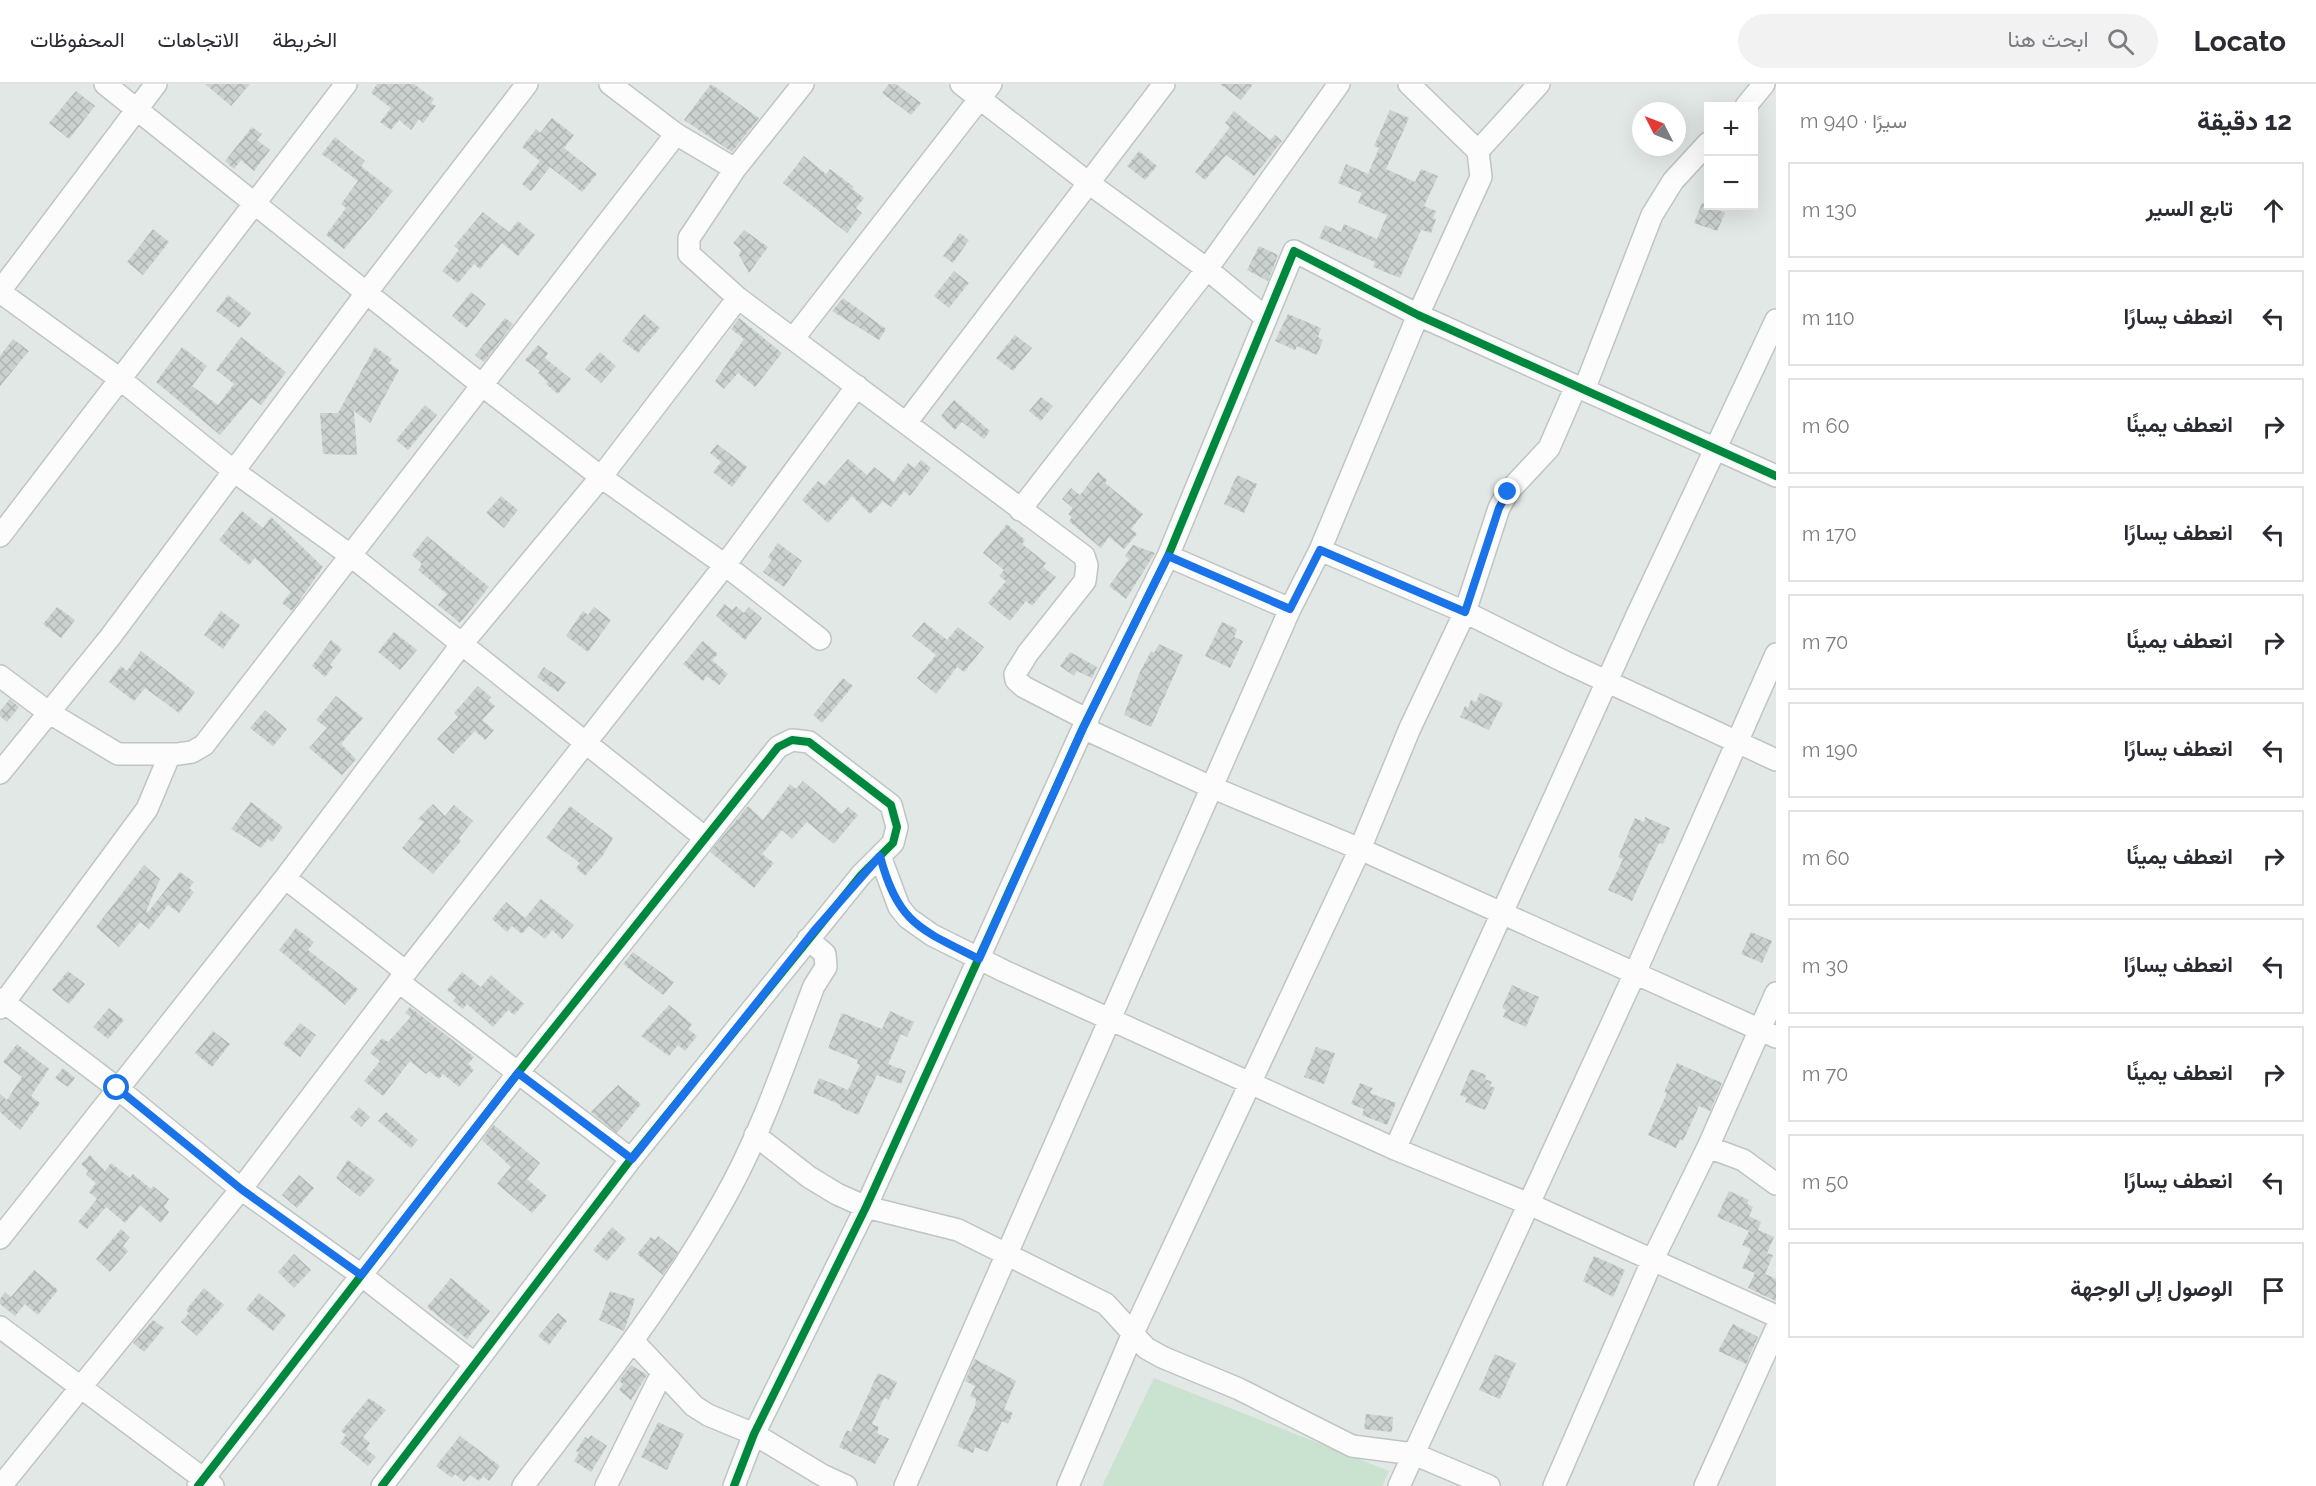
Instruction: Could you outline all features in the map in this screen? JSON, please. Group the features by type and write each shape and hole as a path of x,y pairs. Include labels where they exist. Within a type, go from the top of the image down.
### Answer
{"street":[{"path":"105,84 483,386 601,477 725,565 820,639"},
{"path":"156,84 0,292 120,379 236,472 350,555 704,837"},
{"path":"0,536 346,84"},
{"path":"0,773 111,636 236,472 367,292 527,84"},
{"path":"803,84 735,170 689,238 687,246 689,254 738,298 1084,556 1087,565 1084,581 1021,662 1015,674 1016,680 1086,724 1211,787 1360,849 1768,1034"},
{"path":"961,84 985,91 1089,184 1207,269 1266,318"},
{"path":"906,423 1164,84"},
{"path":"1020,510 1207,269 1339,84"},
{"path":"905,1486 1211,787 1290,609 1320,550 1418,315 1481,177 1478,151 1409,84"},
{"path":"1478,151 1539,84"},
{"path":"1749,102 1764,84"},
{"path":"620,87 676,134 735,170"},
{"path":"793,339 985,91"},
{"path":"0,676 48,712 118,754 192,752 204,745 676,134"},
{"path":"1068,1486 1133,1333 1360,849 1410,728 1465,612 1499,508 1508,492 1539,462 1549,448 1580,388 1652,215 1673,181 1704,147"},
{"path":"734,1486 754,1434 866,1207 1086,724 1168,556 1294,251 1418,315 1776,476"},
{"path":"0,1238 285,878 461,645 601,477 738,298"},
{"path":"1395,1149 1607,682 1776,320"},
{"path":"1,1486 241,1189 402,977 725,565 857,386"},
{"path":"1320,550 1465,612 1607,682 1776,760"},
{"path":"1168,556 1290,609"},
{"path":"1398,1486 1635,973 1776,654"},
{"path":"0,1327 205,1484 361,1275 704,837 778,747 798,740 809,742 891,805 897,820 896,836 888,850 880,856 808,939 632,1159 382,1486"},
{"path":"170,754 147,809 1,1003 117,1088 241,1189 361,1275 475,1365"},
{"path":"880,856 892,892 908,918 932,935 979,959 1395,1149 1529,1204 1776,1316"},
{"path":"285,878 518,1073 632,1159"},
{"path":"524,1486 658,1307 723,1202 755,1135 814,986 827,963 823,951 808,939"},
{"path":"1554,1486 1653,1259 1708,1147 1768,1034 1776,993"},
{"path":"755,1135 809,1177 837,1194 866,1207 958,1230 1106,1304 1146,1348 1162,1357 1239,1389 1352,1446 1414,1454 1489,1486"},
{"path":"1708,1147 1743,1160 1776,1184"},
{"path":"1705,1486 1776,1329"},
{"path":"633,1341 694,1406 708,1415 754,1434 822,1475 846,1486"},
{"path":"606,1486 662,1373"}],"green space":[{"path":"1154,1378 1389,1471 1382,1486 1102,1486"}],"building":[{"path":"205,84 250,84 231,106"},
{"path":"377,84 414,84 434,99 431,103 436,106 423,123 419,119 411,130 399,120 391,130 380,122 391,108 371,93"},
{"path":"711,84 759,118 732,152 684,120"},
{"path":"889,84 896,84 921,103 911,115 882,93"},
{"path":"1220,84 1253,84 1241,100"},
{"path":"76,91 95,106 69,139 49,123"},
{"path":"1390,110 1409,118 1386,169 1415,182 1421,169 1438,176 1424,206 1436,211 1431,233 1421,230 1400,278 1373,267 1375,262 1319,238 1325,225 1341,232 1344,224 1377,239 1387,215 1358,203 1362,193 1338,183 1346,164 1368,174 1379,148 1374,146"},
{"path":"1234,111 1270,140 1275,135 1282,141 1254,176 1226,155 1205,180 1195,172 1230,127 1225,123"},
{"path":"552,118 574,135 564,148 597,174 582,192 550,167 531,191 522,184 540,161 522,147 536,129 540,133"},
{"path":"252,127 262,134 257,140 270,150 254,171 241,160 234,169 225,161"},
{"path":"335,137 365,161 361,166 393,191 344,249 326,235 346,208 341,204 358,181 322,154"},
{"path":"1139,151 1157,166 1145,180 1127,166"},
{"path":"804,156 826,174 830,169 854,187 852,189 864,198 856,208 862,213 847,233 783,183"},
{"path":"1702,203 1704,210 1718,210 1725,213 1717,231 1694,223"},
{"path":"483,212 509,232 518,221 535,235 518,256 502,243 480,269 474,264 458,283 442,271 459,250 454,246"},
{"path":"153,229 169,242 143,275 127,262"},
{"path":"744,230 768,247 749,273 739,255 741,250 733,243"},
{"path":"960,233 969,240 953,263 943,256"},
{"path":"1259,246 1278,255 1268,281 1247,270"},
{"path":"954,271 969,283 949,308 934,296"},
{"path":"471,292 486,304 467,328 452,316"},
{"path":"228,295 251,313 239,328 216,311"},
{"path":"843,298 886,329 879,340 832,311"},
{"path":"644,314 660,328 638,353 622,341"},
{"path":"1288,314 1321,328 1318,337 1323,340 1317,355 1297,346 1295,350 1275,341"},
{"path":"505,318 513,324 484,362 475,355"},
{"path":"739,318 782,353 755,387 738,373 724,389 715,381 744,339 731,329"},
{"path":"1015,335 1032,348 1013,371 996,358"},
{"path":"241,337 286,372 261,405 251,398 220,435 156,382 182,347 207,366 192,386 218,405 234,384 216,370"},
{"path":"13,339 29,351 0,386 0,356"},
{"path":"538,345 548,353 545,358 571,379 558,394 546,384 548,382 538,373 540,371 525,360"},
{"path":"375,347 392,359 389,363 399,370 370,423 354,411 357,455 323,454 320,413 338,413"},
{"path":"600,352 616,366 601,383 585,369"},
{"path":"1041,397 1053,406 1041,421 1029,411"},
{"path":"954,400 990,431 984,439 962,422 955,430 941,416"},
{"path":"425,405 437,415 408,450 396,440"},
{"path":"717,444 747,467 732,487 713,472 721,462 710,453"},
{"path":"848,459 867,475 874,467 894,482 908,463 914,468 921,460 931,468 910,496 904,491 891,507 883,501 870,514 852,496 828,523 802,500 818,481 824,486"},
{"path":"1098,472 1107,480 1105,483 1143,514 1131,529 1137,534 1124,549 1109,537 1101,548 1069,521 1072,517 1068,514 1073,508 1062,499 1071,488 1080,495"},
{"path":"1237,475 1257,484 1244,513 1224,504"},
{"path":"501,496 518,510 504,528 486,513"},
{"path":"242,511 263,528 271,517 323,567 292,611 282,603 291,592 255,558 249,565 219,540"},
{"path":"1007,524 1025,540 1022,544 1046,563 1043,567 1056,577 1032,606 1026,601 1010,621 988,603 1006,581 999,576 1004,570 983,553"},
{"path":"427,536 489,587 460,623 438,605 447,594 418,570 422,564 412,555"},
{"path":"778,543 802,561 784,587 763,572 772,560 768,557"},
{"path":"1133,545 1155,553 1126,599 1109,586 1129,559 1125,556"},
{"path":"724,604 732,610 736,606 744,613 749,607 762,618 745,640 716,616"},
{"path":"57,607 75,620 61,638 43,624"},
{"path":"594,607 611,620 588,652 566,636 583,611 588,615"},
{"path":"221,611 240,625 223,649 204,635"},
{"path":"924,622 947,640 958,627 984,647 964,672 957,667 936,694 917,678 936,655 912,636"},
{"path":"1222,622 1237,629 1234,637 1243,641 1230,668 1205,656"},
{"path":"394,632 417,650 400,670 378,652"},
{"path":"331,640 342,649 330,665 333,667 325,677 312,666"},
{"path":"703,641 718,654 712,660 728,674 719,685 707,676 703,681 683,664"},
{"path":"1159,644 1183,655 1151,727 1124,715 1139,674 1151,651 1154,653"},
{"path":"141,651 195,692 179,713 145,688 134,701 109,682 121,666 127,671"},
{"path":"1070,652 1097,667 1092,678 1077,671 1074,676 1060,666"},
{"path":"544,667 566,682 558,692 537,677"},
{"path":"843,678 853,686 822,723 813,715"},
{"path":"478,686 491,697 488,700 495,706 482,720 494,730 485,740 475,731 453,754 437,739 458,717 454,713"},
{"path":"1480,693 1503,703 1489,730 1460,717 1465,706 1468,708 1471,700 1476,702"},
{"path":"336,696 363,718 341,744 356,759 342,775 309,748 327,728 316,720"},
{"path":"10,699 19,707 7,722 0,716 0,711"},
{"path":"265,710 287,729 273,746 250,728"},
{"path":"803,781 842,814 848,807 858,815 834,844 807,822 792,839 782,830 762,854 774,863 754,888 710,852 748,806 763,820 790,784 796,789"},
{"path":"251,802 283,827 272,842 268,839 261,848 231,829"},
{"path":"433,804 445,816 454,805 473,821 459,838 461,841 433,874 402,848 424,822 418,819"},
{"path":"570,806 613,838 603,855 585,876 576,868 580,863 546,838"},
{"path":"1645,817 1670,828 1663,844 1659,843 1632,901 1608,890 1623,859 1618,857 1635,818 1644,822"},
{"path":"144,865 160,879 146,911 148,912 180,872 194,882 189,888 194,892 179,913 168,905 149,929 140,922 119,947 96,927"},
{"path":"541,899 574,925 562,939 552,930 545,939 529,926 522,934 512,926 507,932 492,919 506,902 525,918"},
{"path":"296,928 314,942 308,950 358,989 345,1005 279,950"},
{"path":"1751,932 1772,941 1762,963 1741,954"},
{"path":"633,952 674,982 663,995 623,964"},
{"path":"68,971 85,984 69,1004 52,990"},
{"path":"462,972 481,987 491,975 524,1004 514,1015 508,1010 493,1027 467,1004 463,1009 453,1001 456,997 447,990"},
{"path":"1512,985 1539,997 1526,1027 1503,1017 1506,1010 1502,1008"},
{"path":"669,1005 692,1024 688,1029 697,1036 685,1051 678,1045 669,1056 641,1036"},
{"path":"410,1007 474,1057 468,1064 474,1070 459,1087 443,1074 439,1079 429,1071 426,1074 410,1061 383,1096 364,1081 380,1061 370,1053 382,1038 388,1042 411,1017 405,1013"},
{"path":"109,1008 124,1020 108,1039 93,1027"},
{"path":"890,1011 914,1022 907,1037 901,1034 888,1064 906,1071 901,1084 877,1075 858,1115 813,1093 819,1078 848,1090 860,1065 857,1064 858,1060 828,1048 842,1013 882,1029"},
{"path":"300,1023 316,1035 300,1057 283,1044"},
{"path":"213,1031 230,1044 212,1067 195,1053"},
{"path":"17,1044 49,1069 31,1096 40,1103 20,1130 0,1112 0,1094 7,1100 22,1077 3,1062"},
{"path":"1316,1047 1335,1053 1324,1084 1304,1077"},
{"path":"1677,1063 1722,1083 1710,1111 1699,1106 1683,1141 1680,1139 1676,1148 1648,1135 1667,1093 1664,1092"},
{"path":"63,1068 75,1078 68,1087 55,1078"},
{"path":"1471,1069 1486,1075 1485,1079 1492,1082 1490,1086 1495,1088 1485,1110 1465,1102 1467,1098 1460,1095"},
{"path":"1360,1083 1373,1088 1370,1093 1396,1103 1387,1125 1362,1115 1364,1109 1351,1104"},
{"path":"618,1085 641,1104 617,1133 591,1112"},
{"path":"359,1107 370,1117 361,1127 350,1117"},
{"path":"386,1112 418,1140 411,1148 378,1121"},
{"path":"494,1125 540,1163 527,1179 547,1196 532,1213 497,1184 511,1167 482,1140"},
{"path":"90,1155 105,1171 111,1163 130,1178 133,1174 151,1189 153,1186 169,1199 164,1207 169,1212 161,1223 140,1205 125,1223 106,1207 87,1229 78,1222 97,1199 89,1192 96,1183 86,1175 88,1171 81,1164"},
{"path":"348,1160 375,1180 360,1197 336,1178"},
{"path":"299,1175 314,1188 297,1208 282,1195"},
{"path":"1729,1191 1749,1200 1747,1204 1753,1207 1749,1216 1761,1222 1758,1230 1774,1237 1767,1253 1773,1255 1765,1274 1776,1279 1776,1301 1748,1288 1755,1273 1742,1268 1751,1249 1742,1245 1749,1231 1717,1217"},
{"path":"612,1227 626,1239 607,1261 593,1250"},
{"path":"121,1229 130,1237 123,1246 128,1251 110,1272 96,1259"},
{"path":"658,1236 678,1252 663,1275 637,1254 651,1237 655,1240"},
{"path":"294,1254 311,1270 294,1288 278,1272"},
{"path":"1594,1256 1625,1270 1613,1297 1583,1281"},
{"path":"34,1270 58,1290 38,1315 25,1304 15,1316 0,1304 0,1299 5,1292 11,1297"},
{"path":"451,1278 490,1311 467,1339 427,1307"},
{"path":"204,1288 224,1305 197,1336 181,1322 189,1313 186,1310"},
{"path":"610,1291 635,1299 624,1331 599,1320"},
{"path":"259,1293 286,1315 273,1331 246,1309"},
{"path":"558,1313 567,1321 549,1345 538,1336"},
{"path":"153,1320 164,1328 144,1352 133,1343"},
{"path":"1733,1324 1758,1337 1746,1364 1718,1351"},
{"path":"1495,1354 1516,1363 1500,1399 1479,1390"},
{"path":"975,1359 1016,1381 1004,1409 1013,1413 1008,1424 1002,1421 988,1452 975,1447 973,1453 957,1446 975,1406 976,1399 970,1396 975,1386 965,1381"},
{"path":"631,1365 647,1375 631,1400 619,1390 623,1384 619,1381"},
{"path":"878,1373 897,1382 889,1400 884,1398 872,1424 879,1427 877,1433 889,1439 875,1464 839,1447 847,1430 851,1432"},
{"path":"369,1398 386,1410 363,1437 370,1443 366,1449 376,1457 368,1466 340,1443 346,1435 341,1431"},
{"path":"1366,1414 1393,1417 1392,1432 1364,1429"},
{"path":"658,1422 684,1434 667,1470 641,1457"},
{"path":"591,1435 607,1446 591,1472 574,1461 579,1453 576,1451 585,1437 588,1439"},
{"path":"460,1436 500,1466 489,1481 483,1476 479,1481 470,1475 464,1482 455,1474 452,1478 436,1466"}],"cycle path":[{"path":"734,1486 754,1434 866,1207 1083,728 1168,556 1294,251 1418,315 1776,476"},
{"path":"198,1486 518,1073 778,747 792,740 809,742 891,805 897,827 893,843 861,875 631,1159 382,1486"}],"route":[{"path":"117,1088 241,1189 361,1275 518,1073 632,1159 814,931 880,856 892,892 899,907 908,918 919,928 979,959 1083,728 1168,556 1290,609 1320,550 1465,612 1499,508 1508,492"}]}
